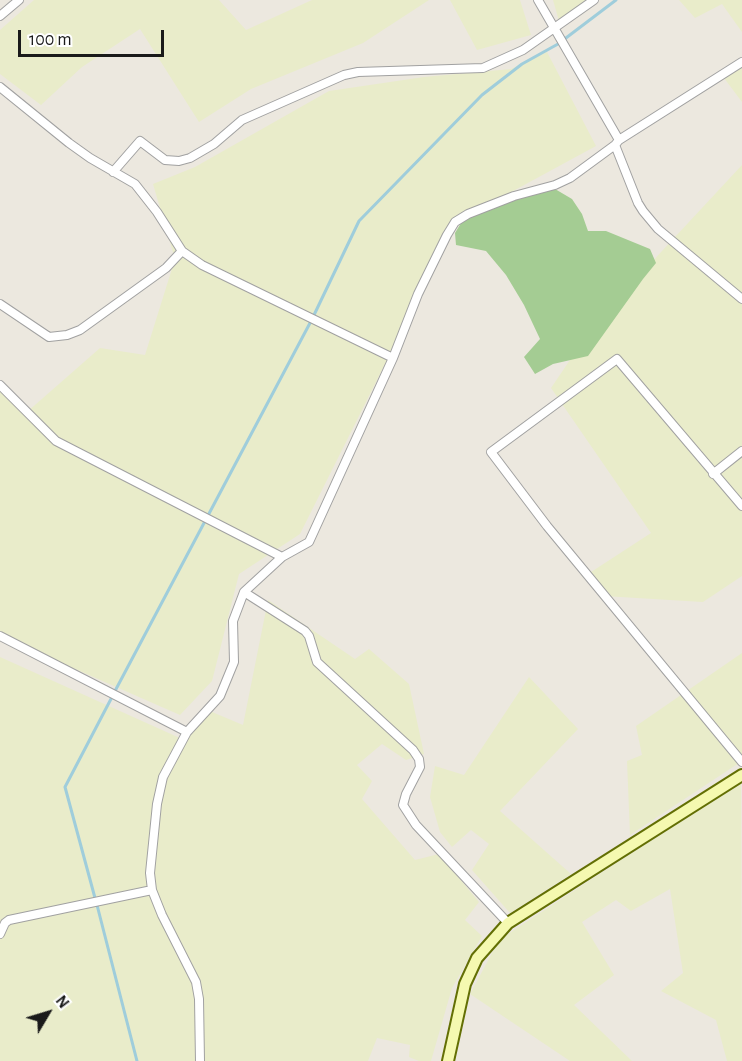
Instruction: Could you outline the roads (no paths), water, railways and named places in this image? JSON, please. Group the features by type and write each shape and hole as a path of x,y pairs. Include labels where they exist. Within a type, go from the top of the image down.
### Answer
{"main road":[{"path":"448,1061 465,984 477,958 508,923 742,775"}],"street":[{"path":"0,16 19,0"},
{"path":"538,0 617,143 638,203 643,211 658,229 742,299"},
{"path":"113,172 140,141 165,160 178,161 203,152 242,120 344,75 358,72 483,68 557,31 594,0"},
{"path":"200,1061 199,999 196,982 162,915 152,890 150,873 157,804 163,777 187,732 220,696 234,662 232,621 244,591 282,557 309,542 393,358 418,294 455,222 468,214 514,196 570,178 617,143 742,62"},
{"path":"0,87 69,144 135,184 157,212 182,251 202,265 393,358"},
{"path":"1,309 49,337 67,335 80,330 166,268 182,251"},
{"path":"742,506 617,359 491,452 547,526 742,762"},
{"path":"0,385 56,441 282,557"},
{"path":"713,474 742,451"},
{"path":"244,591 305,631 309,636 317,662 413,750 419,759 420,767 403,805 417,825 508,923"},
{"path":"0,636 187,732"},
{"path":"0,934 3,922 9,920 152,890"}],"waterway":[{"path":"314,315 359,221 482,95 522,64 558,44 616,0"},
{"path":"115,691 310,323"},
{"path":"95,898 65,787 112,697"},
{"path":"97,905 137,1061"}]}
